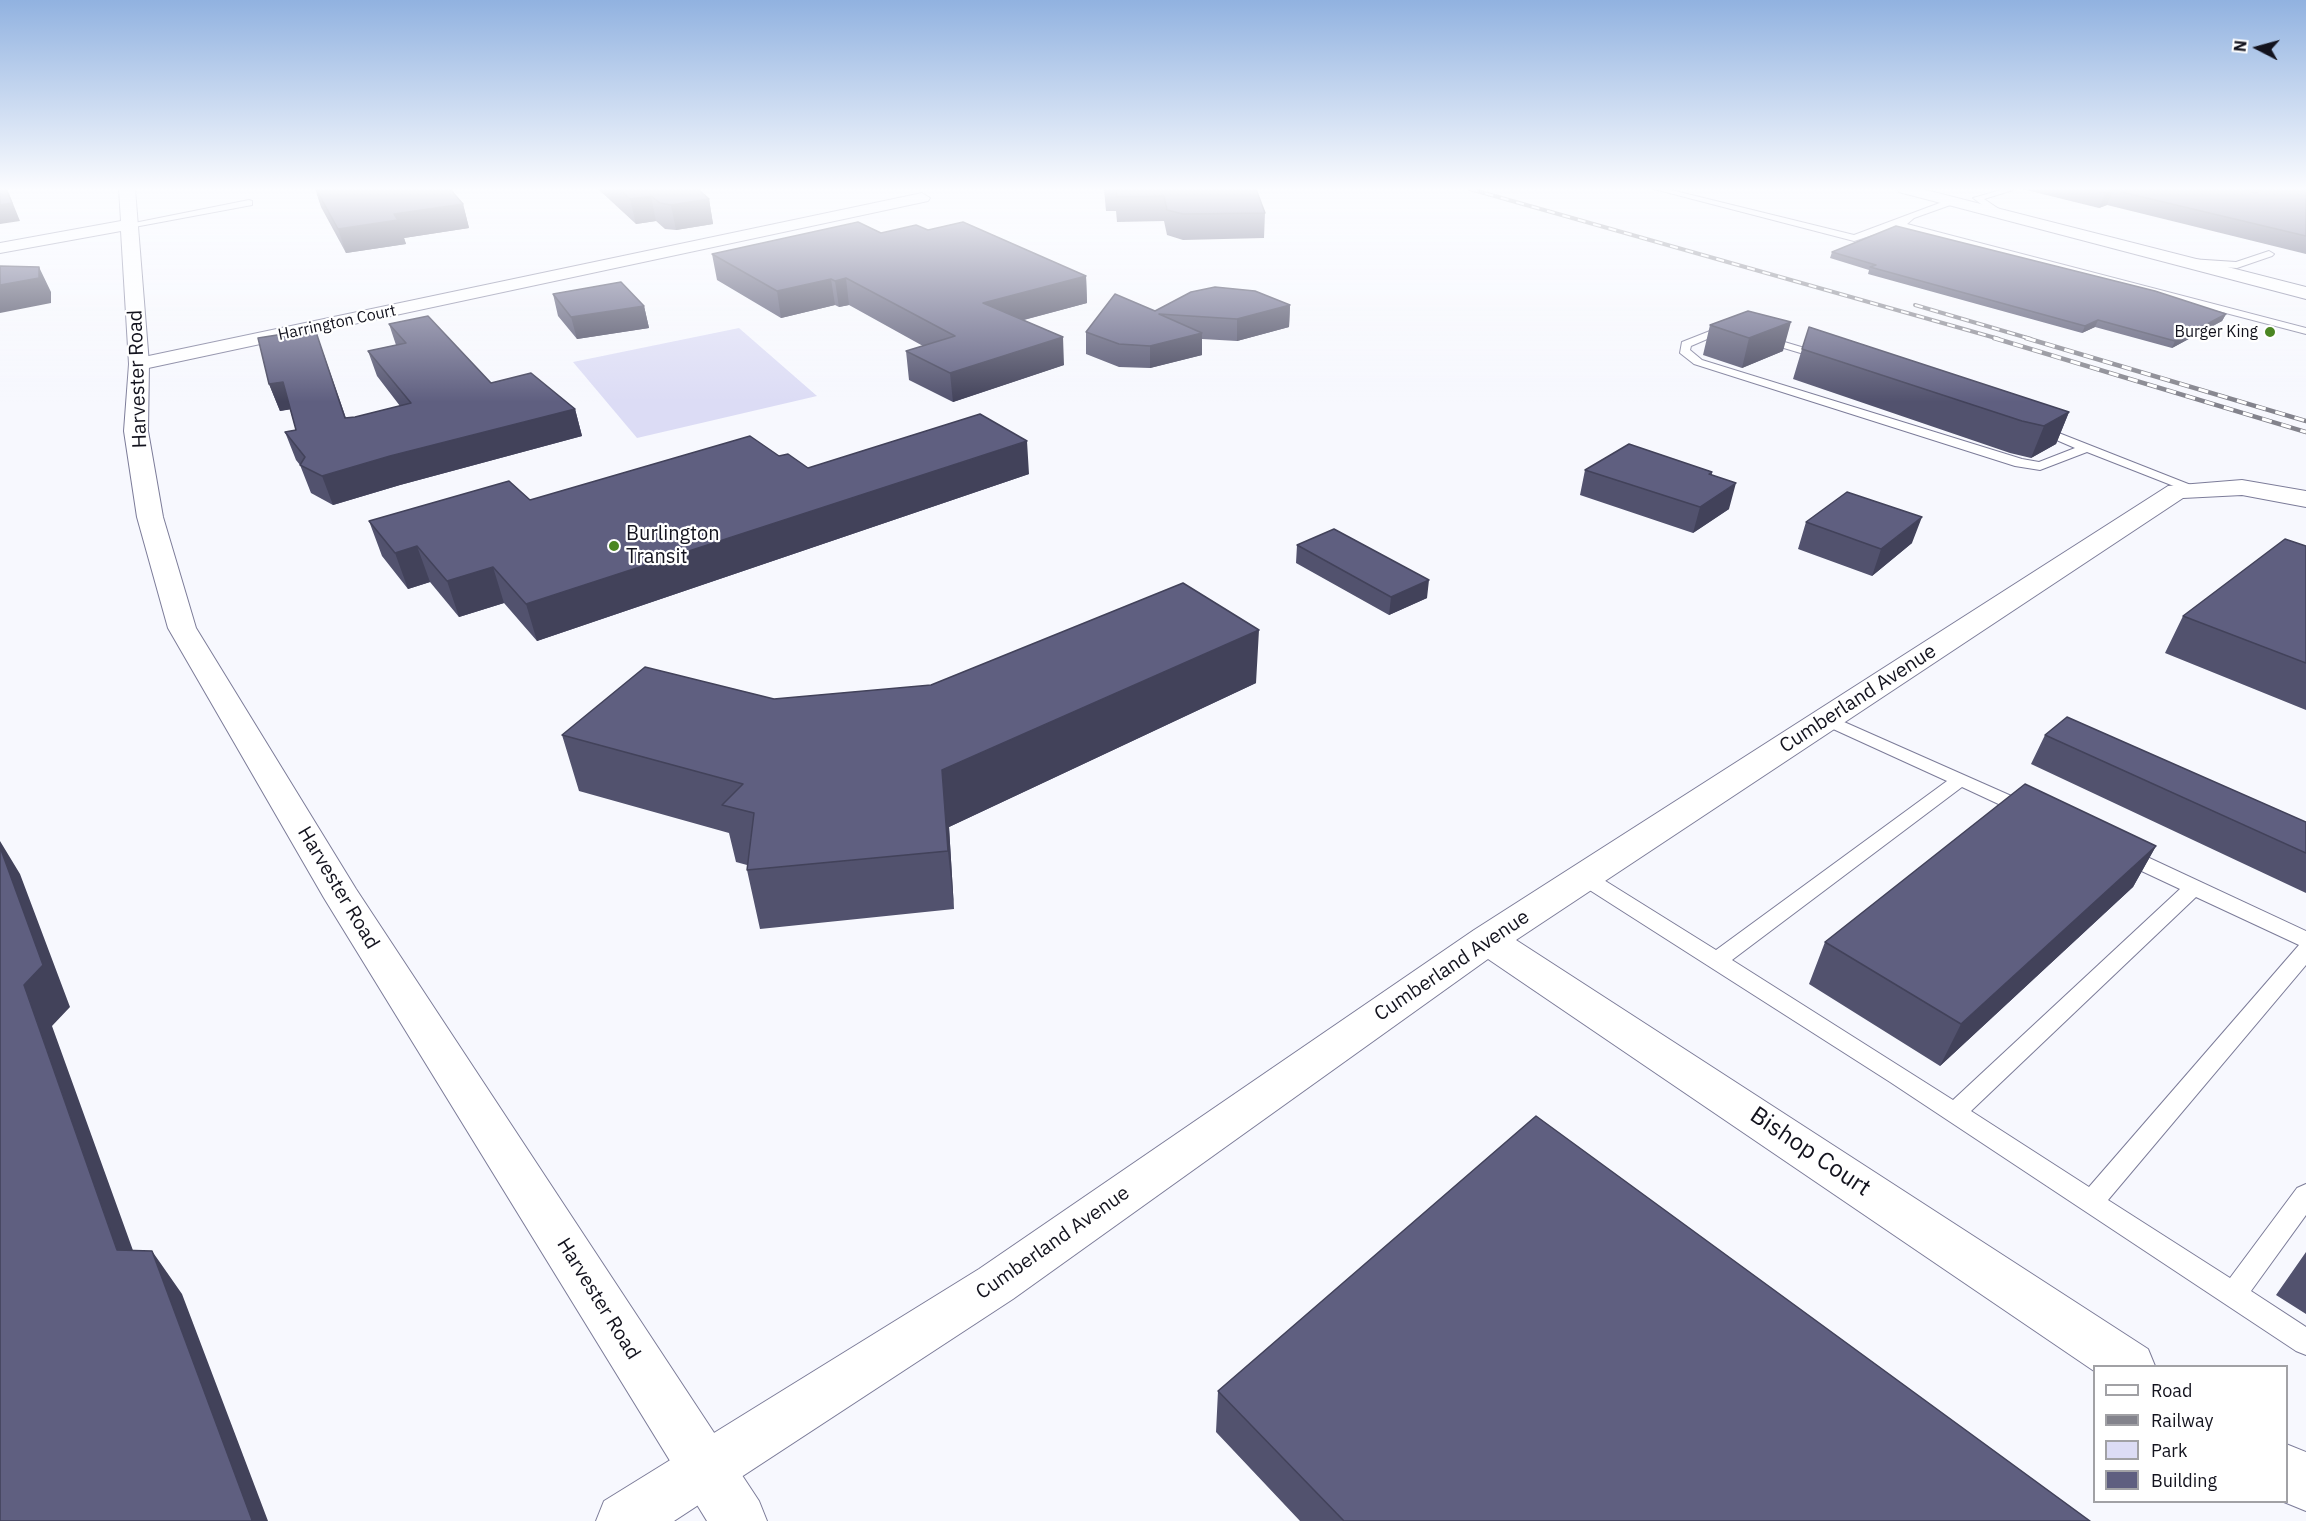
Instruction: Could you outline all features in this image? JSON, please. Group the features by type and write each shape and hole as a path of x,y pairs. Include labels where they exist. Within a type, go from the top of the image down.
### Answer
{"main road":[{"name":"Harvester Road","path":"132,260 139,364 136,431 149,510 182,628 343,898 739,1521"},
{"name":"Harrington Court","path":"139,364 630,260"},
{"path":"2178,260 2306,293"},
{"path":"2216,260 2306,283"},
{"name":"Cumberland Avenue","path":"624,1521 705,1467 996,1284 1488,940 2177,491 2236,486 2276,491 2306,499"},
{"name":"Bishop Court","path":"1488,940 2128,1365"},
{"path":"2288,1472 2306,1484"}],"lane":[{"path":"2035,260 2306,331"},
{"path":"2182,261 2237,265 2252,260"},
{"path":"1842,363 1740,333 1710,334 1696,338 1686,344 1684,351 1698,362 2020,463 2040,466 2087,448"},
{"path":"2021,423 2194,489"},
{"path":"1826,719 2044,818"},
{"path":"1716,961 1960,780"},
{"path":"2107,847 2306,940"},
{"path":"1584,877 1954,1113 2306,1342"},
{"path":"1954,1113 2194,887"},
{"path":"2091,1202 2306,951"},
{"path":"2233,1294 2306,1195"}],"green space":[{"path":"739,328 817,396 637,438 573,362"}],"building":[{"path":"723,260 1050,260 1086,276 983,303 1063,337 950,373 906,351 955,336 846,278 777,291"},
{"path":"1859,260 2031,260 2155,291 2226,314 2175,341 2098,320 2085,326 1870,267 1876,265"},
{"path":"0,266 39,267 39,278 0,285"},
{"path":"621,282 644,306 571,317 553,294"},
{"path":"1215,287 1255,291 1290,305 1237,319 1159,314 1202,333 1150,346 1119,344 1086,332 1115,294 1155,311 1191,292"},
{"path":"1748,311 1791,322 1749,338 1710,325"},
{"path":"428,316 491,383 531,373 575,409 390,456 322,476 300,465 305,457 285,432 296,430 283,382 269,384 258,338 315,329 345,418 355,417 411,403 368,351 406,343 389,324"},
{"path":"1809,327 2069,412 2044,426 2022,421 1802,349"},
{"path":"980,414 1027,441 526,604 493,567 447,581 417,546 395,553 369,521 509,481 530,500 750,436 779,456 788,454 808,468"},
{"path":"1629,444 1712,472 1709,474 1736,483 1700,507 1585,470"},
{"path":"1847,492 1922,517 1881,549 1806,522"},
{"path":"1334,529 1429,580 1391,597 1297,545"},
{"path":"2285,539 2306,546 2306,663 2183,616"},
{"path":"1183,583 1259,630 942,770 948,851 747,870 754,813 722,805 743,784 562,735 645,667 774,699 931,685"},
{"path":"2067,717 2306,822 2306,853 2045,735"},
{"path":"2025,784 2156,846 1961,1024 1825,942"},
{"path":"0,847 43,965 24,985 117,1250 152,1251 251,1521 0,1521"},
{"path":"1536,1116 2090,1521 1344,1521 1218,1391"}],"railway":[{"path":"1720,260 1999,339"},
{"path":"1915,305 2031,339"},
{"path":"1994,338 2306,432"},
{"path":"2026,338 2306,421"}],"place":[{"name":"Burger King","path":"2270,332"},
{"name":"Burlington Transit","path":"614,546"}]}
